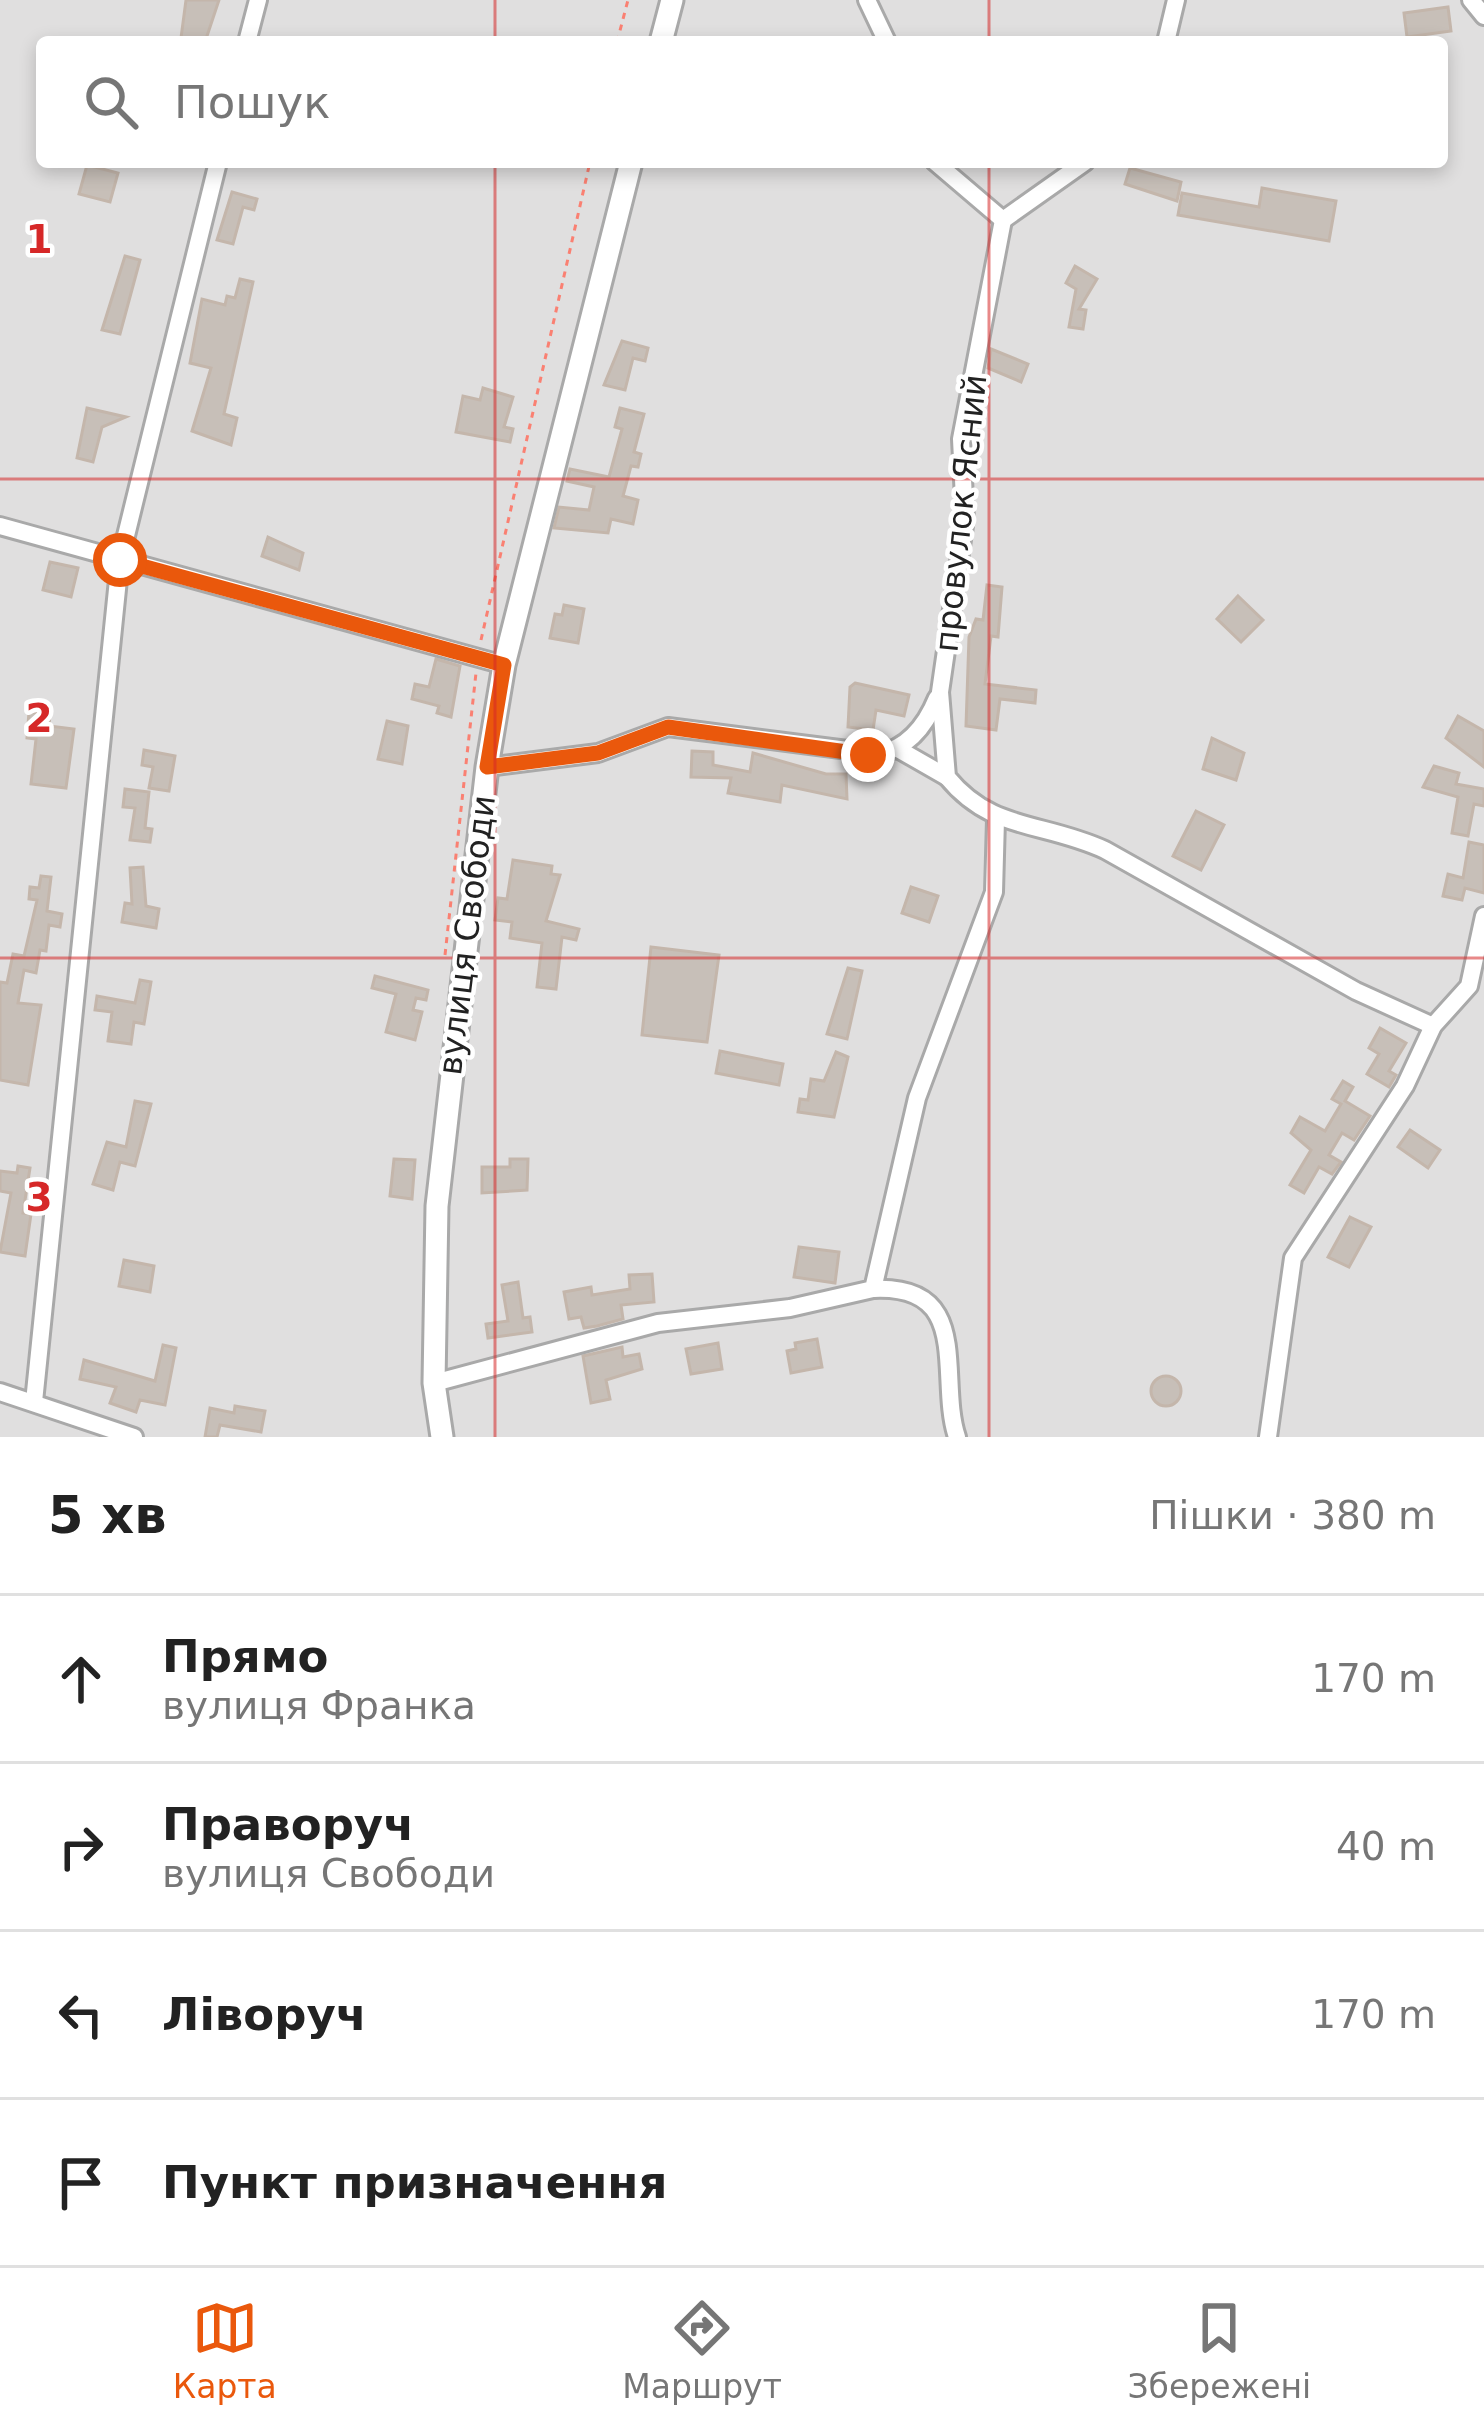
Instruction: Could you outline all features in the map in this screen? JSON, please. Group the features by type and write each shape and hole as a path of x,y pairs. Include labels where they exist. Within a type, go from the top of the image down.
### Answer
{"street":[{"path":"249,36 258,0"},
{"path":"663,36 672,0"},
{"path":"867,0 884,36"},
{"path":"1167,36 1175,0"},
{"path":"1471,0 1484,16"},
{"path":"34,1402 120,560 217,168"},
{"name":"вулиця Свободи","path":"442,1437 434,1383 437,1206 487,767 504,665 629,168"},
{"path":"942,168 1003,220 1076,168"},
{"name":"провулок Ясний","path":"947,777 940,692 965,519 961,439 1003,220"},
{"path":"0,526 504,665"},
{"path":"487,767 598,753 668,727 868,755 898,749 920,729 940,692"},
{"path":"898,749 947,777 996,819 1063,831 1105,850 1367,997 1432,1026"},
{"path":"873,1289 917,1098 994,892 996,819"},
{"path":"1268,1437 1293,1258 1405,1086 1432,1026 1477,988 1484,916"},
{"path":"434,1383 642,1326 790,1309 873,1289 914,1294 931,1306 952,1361 950,1409 956,1437"},
{"path":"0,1392 134,1437"}],"path":[{"path":"619,36 628,0"},
{"path":"445,955 478,658 589,168"}],"shaded area":[{"path":"0,0 1484,0 1484,1437 0,1437"}],"building":[{"path":"186,0 219,0 207,36 181,36"},
{"path":"1448,7 1451,31 1407,36 1404,13"},
{"path":"86,168 118,173 110,202 79,194"},
{"path":"1130,168 1181,182 1177,201 1125,184"},
{"path":"1262,188 1336,201 1329,241 1178,215 1182,193 1259,207"},
{"path":"232,192 257,199 254,210 243,207 233,244 217,240"},
{"path":"125,256 140,260 120,334 102,330"},
{"path":"1075,266 1097,279 1079,309 1086,310 1083,329 1069,327 1076,289 1066,283"},
{"path":"240,279 253,282 224,414 237,418 231,445 192,431 211,368 190,363 202,299 225,305 227,296 235,298"},
{"path":"622,341 648,348 645,361 633,358 625,390 604,385"},
{"path":"991,349 1028,364 1021,382 988,368"},
{"path":"483,388 513,397 504,427 513,429 510,442 456,432 463,396 480,400"},
{"path":"87,408 126,417 102,427 93,462 77,458"},
{"path":"620,408 644,414 634,452 641,454 638,467 631,466 623,496 638,500 633,524 611,519 608,533 554,528 559,507 589,510 594,487 567,481 570,469 609,477 622,429 615,427"},
{"path":"268,537 303,553 299,570 262,556"},
{"path":"50,562 78,568 71,597 43,590"},
{"path":"987,585 1002,587 998,637 991,636 985,684 1036,690 1035,703 1000,699 996,730 966,726 969,637 976,619 983,620"},
{"path":"1238,596 1263,620 1241,642 1217,619"},
{"path":"564,605 584,609 578,643 550,638 555,614 562,615"},
{"path":"436,659 460,666 451,717 437,713 439,706 412,699 415,684 429,687"},
{"path":"855,683 909,695 904,716 876,710 873,730 848,727 850,687"},
{"path":"29,712 50,714 49,726 74,729 66,788 31,784 36,739 27,738"},
{"path":"1458,716 1484,731 1484,767 1446,738"},
{"path":"387,721 408,726 402,764 378,759"},
{"path":"1212,738 1244,753 1236,780 1203,769"},
{"path":"144,750 175,756 169,791 149,788 153,767 142,765"},
{"path":"692,751 713,752 713,765 750,772 753,753 826,774 846,774 847,799 782,785 780,802 728,793 731,778 691,777"},
{"path":"1434,766 1459,773 1456,784 1484,789 1484,806 1474,804 1468,836 1452,833 1458,797 1423,787"},
{"path":"125,789 149,792 145,828 152,829 150,842 130,840 135,808 123,807"},
{"path":"1196,811 1224,825 1201,870 1173,856"},
{"path":"1469,842 1484,845 1484,893 1465,888 1462,900 1443,896 1448,874 1463,878"},
{"path":"513,860 552,866 551,874 560,875 546,921 579,929 576,940 562,937 556,989 537,987 542,943 510,938 512,922 495,920 498,898 507,899"},
{"path":"143,867 146,906 159,909 156,928 122,922 125,903 132,904 130,868"},
{"path":"41,876 51,877 47,911 62,914 60,927 49,925 46,951 40,950 36,973 24,970 18,1003 41,1005 28,1085 0,1080 0,982 7,983 13,954 24,956 37,900 29,899 30,887 39,888"},
{"path":"911,887 938,896 929,922 902,913"},
{"path":"651,947 719,955 707,1042 642,1035"},
{"path":"848,968 862,971 847,1039 827,1034"},
{"path":"375,976 428,990 426,1000 416,998 413,1010 422,1012 415,1040 386,1032 396,994 372,988"},
{"path":"140,980 151,982 144,1024 134,1022 131,1044 108,1041 112,1012 95,1010 97,996 135,1003"},
{"path":"1380,1028 1406,1043 1389,1071 1396,1075 1389,1087 1367,1074 1379,1054 1369,1048"},
{"path":"720,1051 783,1064 779,1085 716,1073"},
{"path":"836,1052 848,1057 834,1117 798,1112 800,1099 808,1100 811,1079 824,1081"},
{"path":"1343,1081 1353,1087 1345,1101 1370,1116 1354,1140 1342,1133 1329,1155 1341,1162 1332,1174 1319,1167 1304,1193 1290,1185 1311,1150 1291,1133 1300,1117 1325,1131 1341,1104 1332,1099"},
{"path":"135,1101 151,1104 135,1166 120,1162 113,1190 93,1184 107,1142 126,1147"},
{"path":"1410,1130 1440,1150 1428,1168 1398,1147"},
{"path":"394,1159 415,1160 412,1199 390,1196"},
{"path":"510,1159 528,1159 527,1190 482,1193 482,1167 510,1167"},
{"path":"18,1166 30,1168 23,1213 31,1214 25,1256 0,1252 11,1193 0,1191 0,1171 17,1173"},
{"path":"1350,1217 1371,1227 1349,1267 1328,1257"},
{"path":"799,1247 839,1252 835,1283 794,1277"},
{"path":"124,1260 154,1266 150,1292 119,1286"},
{"path":"652,1274 654,1302 621,1305 623,1319 584,1328 581,1317 569,1319 564,1292 591,1287 592,1295 630,1289 629,1275"},
{"path":"518,1282 523,1318 530,1317 532,1332 488,1338 486,1324 508,1321 502,1285"},
{"path":"817,1339 822,1367 791,1373 787,1351 796,1349 795,1343"},
{"path":"718,1343 722,1369 691,1374 686,1349"},
{"path":"163,1345 176,1348 165,1405 140,1400 136,1412 110,1403 116,1387 80,1379 84,1360 155,1381"},
{"path":"622,1347 623,1357 639,1354 642,1369 606,1380 610,1399 591,1403 583,1356"},
{"path":"1166,1376 1177,1380 1181,1391 1177,1402 1166,1406 1155,1402 1151,1391 1155,1380"},
{"path":"235,1406 265,1411 261,1432 220,1425 217,1437 205,1437 210,1408 234,1413"}],"route":[{"path":"120,560 504,665 487,767 598,753 668,727 868,755"}]}
